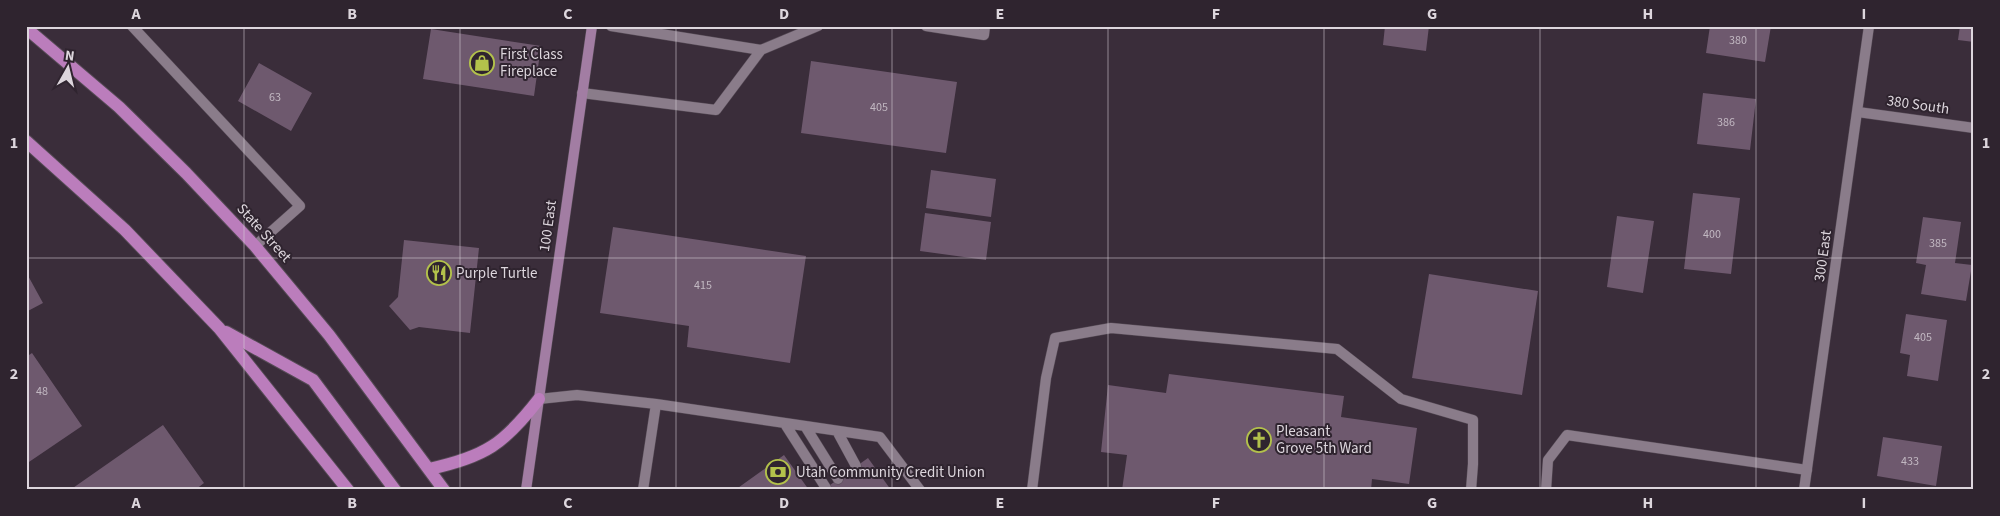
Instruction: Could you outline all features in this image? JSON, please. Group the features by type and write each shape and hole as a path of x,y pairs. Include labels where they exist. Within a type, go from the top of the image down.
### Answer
{"main road":[{"name":"100 East","path":"526,490 592,26"},
{"name":"State Street","path":"26,28 119,107 186,172 256,246 329,335 444,490"},
{"path":"29,145 125,230 219,328 348,490"},
{"path":"219,328 313,380 395,490"},
{"path":"429,468 482,454 522,421 539,399"}],"street":[{"path":"132,26 300,206 256,246"},
{"path":"611,26 761,50"},
{"path":"582,93 716,110 761,50 818,26"},
{"path":"926,26 984,35 985,26"},
{"name":"300 East","path":"1804,490 1869,26"},
{"name":"380 South","path":"1858,112 1974,128"},
{"path":"1032,490 1046,378 1055,338 1111,328 1337,349 1401,398 1473,420 1473,464 1470,490"},
{"path":"539,399 577,395 656,404 880,437 920,490"},
{"path":"643,490 656,404"},
{"path":"785,424 826,488"},
{"path":"806,426 838,479"},
{"path":"837,431 856,466"},
{"path":"1546,490 1548,460 1567,435 1807,470"}],"building":[{"path":"1385,26 1429,26 1426,51 1383,45"},
{"path":"1710,26 1771,26 1765,62 1706,53"},
{"path":"1960,26 1974,26 1974,42 1958,40"},
{"name":"First Class Fireplace","path":"431,29 541,46 534,96 423,79"},
{"path":"811,61 957,82 946,153 801,133"},
{"path":"259,63 312,93 291,131 238,101"},
{"path":"1703,93 1756,99 1750,150 1697,144"},
{"path":"931,170 996,179 991,217 926,208"},
{"path":"1693,193 1740,198 1731,274 1684,269"},
{"path":"925,213 991,222 986,260 920,251"},
{"path":"1617,216 1654,221 1643,293 1607,287"},
{"path":"1923,217 1961,222 1955,263 1972,265 1966,301 1921,294 1926,265 1916,263"},
{"path":"613,227 806,256 790,363 687,347 689,326 600,313"},
{"name":"Purple Turtle","path":"404,240 479,248 470,333 419,327 410,330 389,306 398,297"},
{"path":"26,272 43,303 26,312"},
{"path":"1429,274 1538,291 1522,395 1412,378"},
{"path":"1906,314 1947,320 1938,381 1907,376 1910,355 1900,353"},
{"path":"32,353 82,426 26,464 26,357"},
{"name":"Pleasant Grove 5th Ward","path":"1169,374 1344,396 1341,417 1417,428 1409,484 1372,479 1371,490 1122,490 1127,455 1101,452 1108,385 1166,393"},
{"path":"163,425 204,483 195,490 70,490"},
{"path":"1883,437 1942,446 1936,486 1877,476"},
{"name":"Utah Community Credit Union","path":"784,455 809,490 735,490"},
{"name":"Utah Community Credit Union","path":"868,458 891,490 823,490"}],"place":[{"name":"First Class Fireplace","path":"482,63"},
{"name":"Purple Turtle","path":"439,273"},
{"name":"Pleasant Grove 5th Ward","path":"1259,440"},
{"name":"Utah Community Credit Union","path":"778,472"}]}
